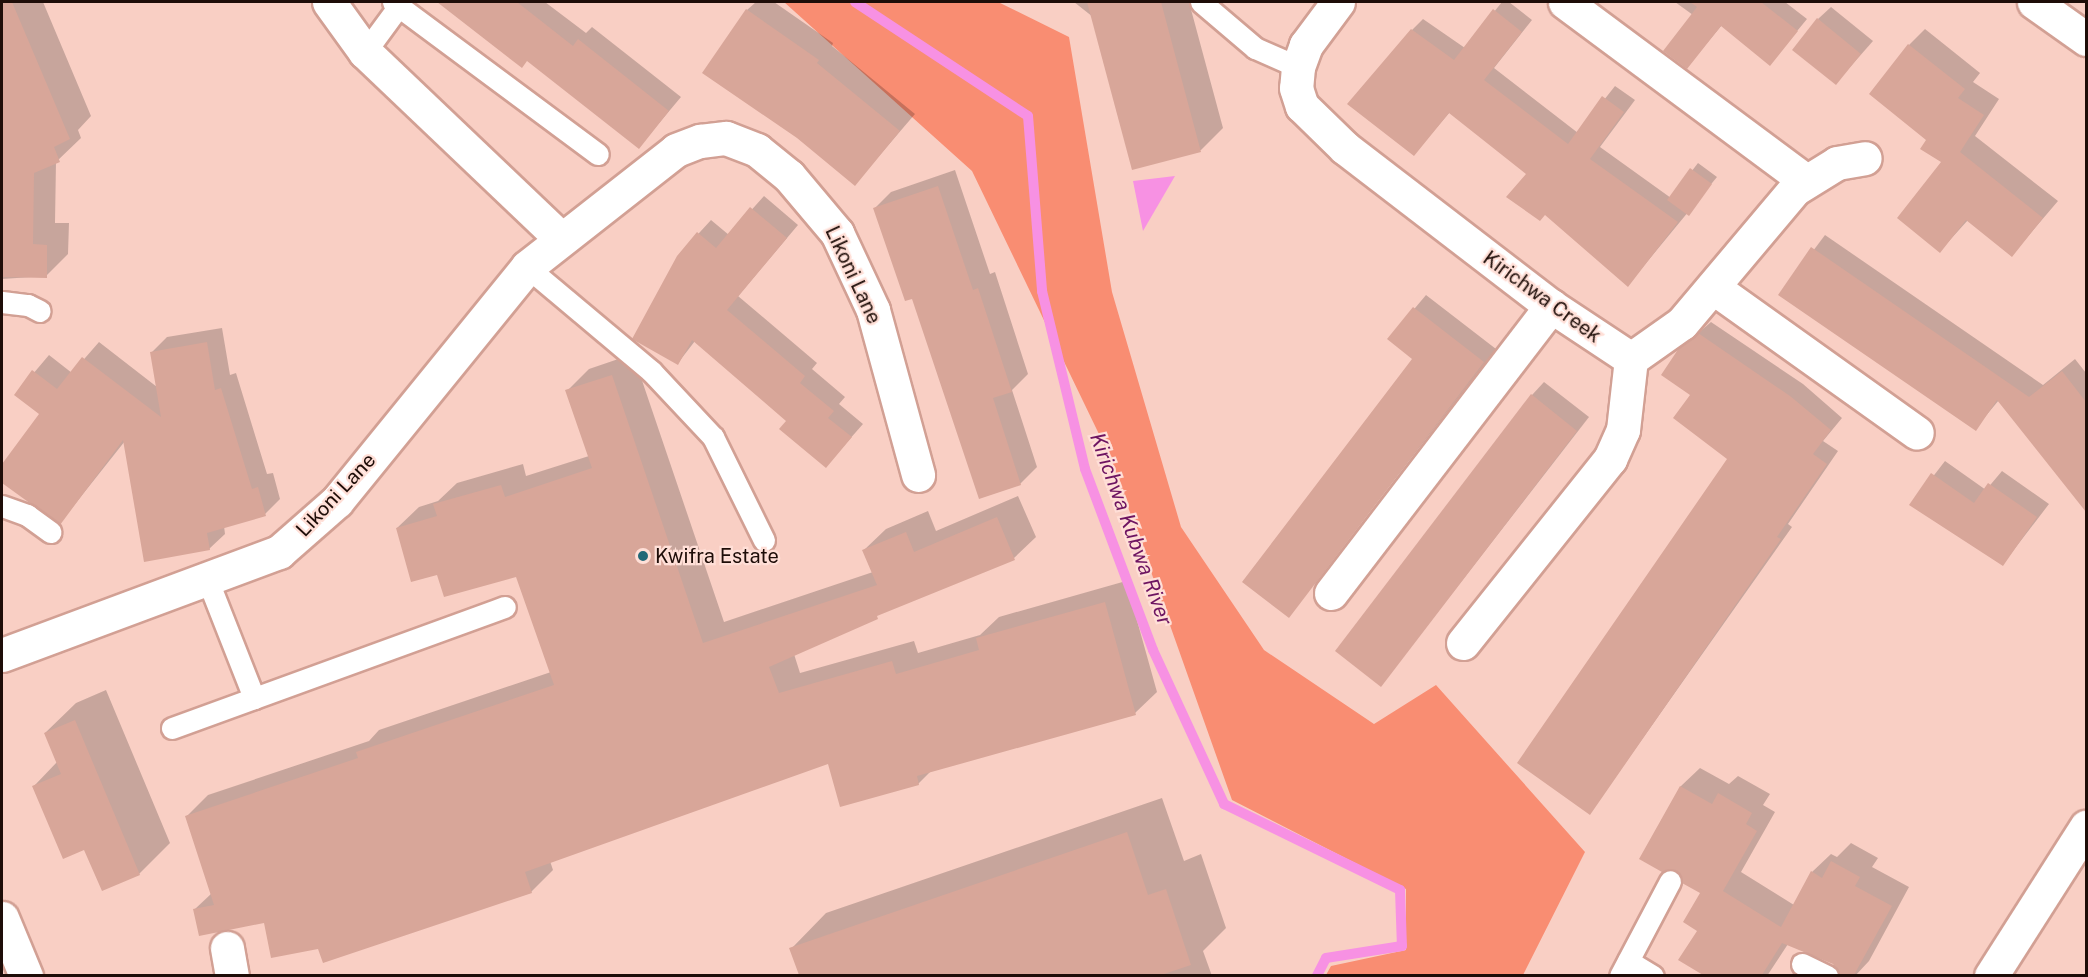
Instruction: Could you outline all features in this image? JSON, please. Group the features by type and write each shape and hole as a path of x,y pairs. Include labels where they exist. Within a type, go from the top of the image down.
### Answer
{"street":[{"path":"329,2 365,52 560,238"},
{"name":"Kirichwa Creek","path":"1338,2 1306,45 1298,68 1296,88 1302,106 1328,134 1551,306 1631,359"},
{"path":"1565,2 1806,181"},
{"path":"2034,2 2086,39"},
{"name":"Likoni Lane","path":"2,655 208,581 279,552 311,527 527,267 560,238 676,150 726,138 757,150 789,176 837,234 873,310 918,475"},
{"path":"1463,643 1610,459 1623,430 1631,359 1682,323 1714,288 1795,189 1837,164 1865,158"},
{"path":"1714,288 1917,434"},
{"path":"1331,593 1551,306"},
{"path":"1991,975 2086,827"},
{"path":"2,918 26,975"}],"lane":[{"path":"1201,2 1255,48 1298,68"},
{"path":"365,52 396,4 598,154"},
{"path":"527,267 651,370 713,437 764,540"},
{"path":"2,302 28,304 40,311"},
{"path":"2,506 27,515 50,532"},
{"path":"208,581 254,698"},
{"path":"172,728 505,607"},
{"path":"1653,975 1624,968 1670,881"},
{"path":"1802,964 1827,975"}],"shaded area":[{"path":"784,2 998,2 1069,37 1112,292 1181,527 1264,650 1374,724 1436,685 1585,852 1523,975 1326,975 1331,966 1406,950 1406,889 1232,800 1111,459 972,171"},
{"path":"1175,176 1143,231 1133,181"}],"building":[{"path":"2,2 12,2 70,139 54,147 60,162 34,173 33,244 47,245 47,278 2,277"},
{"path":"437,2 517,2 573,46 578,39 669,111 639,149 527,61 522,68"},
{"path":"1087,2 1161,2 1201,152 1132,170"},
{"path":"1690,2 1761,2 1798,31 1770,66 1721,26 1687,69 1663,51 1697,7"},
{"path":"746,9 819,60 817,63 900,131 855,186 797,138 702,73"},
{"path":"1493,9 1522,32 1484,80 1568,144 1602,96 1624,112 1590,159 1678,222 1628,287 1545,215 1540,221 1506,197 1526,174 1449,113 1414,156 1347,104 1411,29 1454,60"},
{"path":"1817,18 1861,54 1836,85 1792,50"},
{"path":"1908,44 1965,89 1958,98 1984,115 1960,152 2043,218 2012,257 1966,220 1940,253 1897,218 1941,162 1920,149 1926,140 1869,94"},
{"path":"1690,168 1712,184 1689,216 1667,200"},
{"path":"938,186 973,290 978,288 1012,392 993,398 1021,485 979,499 912,299 905,301 873,208"},
{"path":"750,207 787,238 727,310 805,376 800,383 834,411 828,418 852,437 826,468 779,429 786,421 692,340 678,365 632,339 677,256 697,232 716,248"},
{"path":"1811,247 2029,397 2062,371 2086,402 2086,512 1997,400 1976,431 1778,295"},
{"path":"1413,307 1484,362 1289,618 1242,582 1412,359 1387,339"},
{"path":"1698,333 1790,396 1831,430 1813,454 1827,464 1777,537 1781,539 1590,815 1517,763 1727,459 1673,418 1690,395 1661,375 1679,348"},
{"path":"207,342 215,390 221,388 252,489 258,487 266,516 207,533 210,550 144,562 123,440 60,525 2,483 2,464 39,414 14,395 32,370 57,389 82,357 161,417 150,352"},
{"path":"612,375 703,643 877,585 862,550 906,532 914,552 997,517 1015,560 877,616 878,619 769,667 779,693 892,661 896,674 979,650 976,638 1105,602 1136,715 917,776 919,785 840,807 828,764 525,872 532,893 323,963 318,949 271,958 264,923 199,936 193,909 214,905 185,816 358,758 356,752 554,685 516,577 444,597 437,575 411,582 396,528 437,516 433,504 501,485 505,497 592,468 565,390"},
{"path":"1531,394 1577,431 1381,687 1335,651"},
{"path":"1931,473 1974,503 1988,483 2037,517 2003,566 1909,505"},
{"path":"75,720 140,875 102,891 84,850 63,859 32,786 61,774 44,733"},
{"path":"1680,786 1712,804 1718,793 1752,813 1746,824 1757,831 1723,891 1781,927 1811,871 1822,878 1831,861 1860,877 1855,886 1892,906 1854,975 1840,975 1833,964 1782,943 1762,975 1703,975 1678,960 1697,931 1683,922 1700,893 1682,883 1676,870 1662,872 1639,859"},
{"path":"1127,832 1148,895 1166,889 1191,965 1161,975 799,975 789,948"}],"waterway":[{"name":"Kirichwa Kubwa River","path":"855,2 1028,116 1042,291 1085,469 1153,650 1224,804 1400,890 1402,946 1326,958 1317,976"}],"place":[{"name":"Kwifra Estate","path":"643,556"}]}
